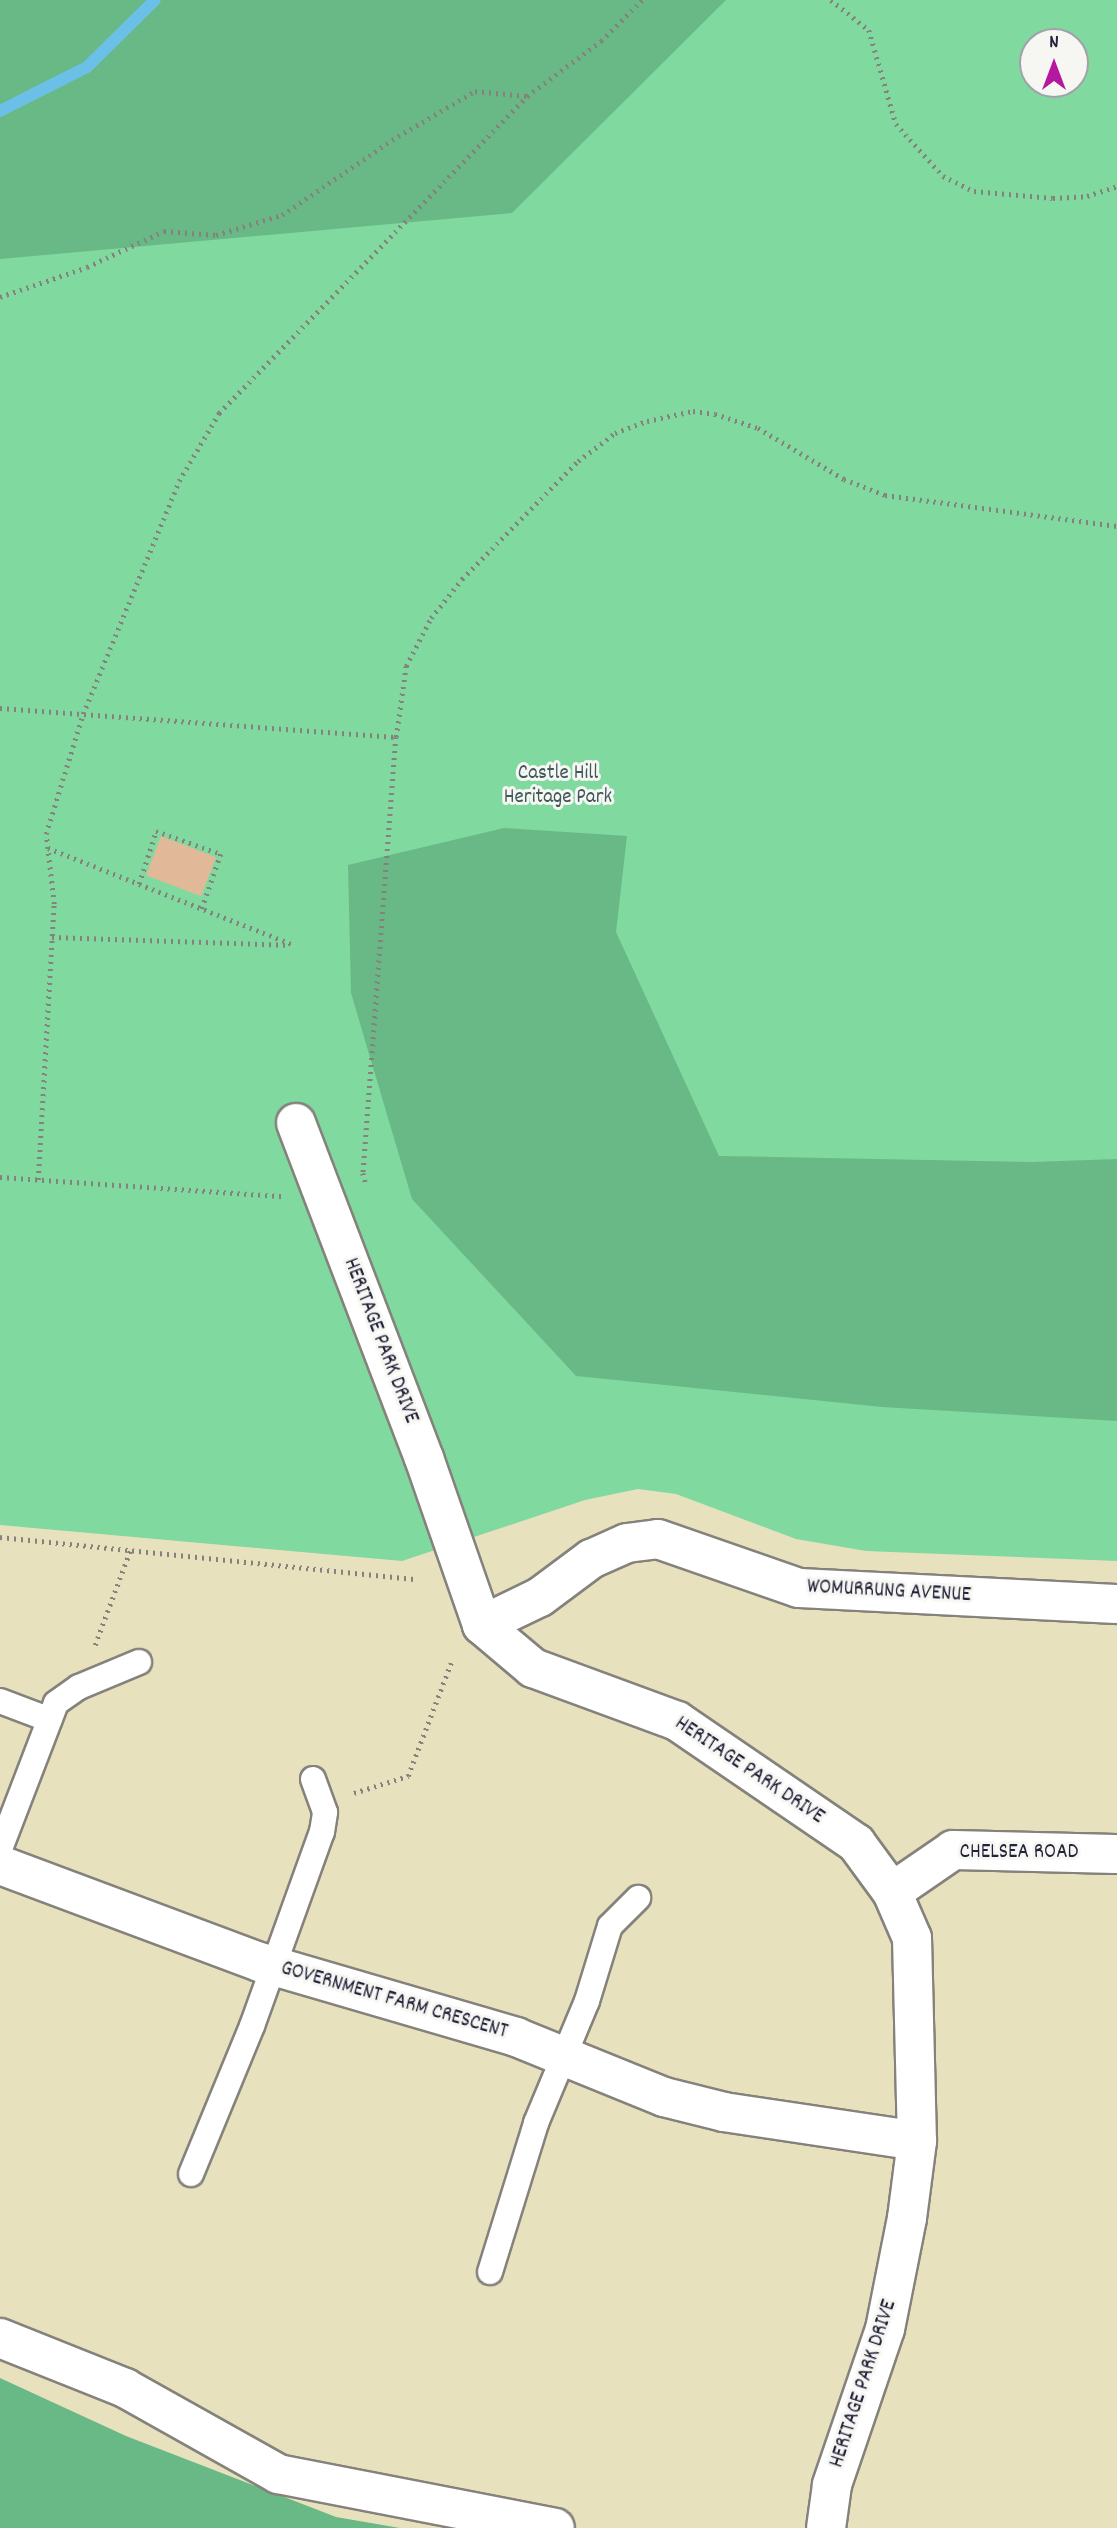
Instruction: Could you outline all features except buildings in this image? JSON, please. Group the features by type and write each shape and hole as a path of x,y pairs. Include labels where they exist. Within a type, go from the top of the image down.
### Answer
{"street":[{"name":"HERITAGE PARK DRIVE","path":"296,1123 482,1625 533,1668 677,1721 856,1843 892,1892 912,1938 918,2141 885,2329 832,2485 826,2528"},
{"name":"WOMURRUNG AVENUE","path":"482,1625 540,1597 591,1559 626,1543 658,1539 799,1587 1117,1604"},
{"name":"CHELSEA ROAD","path":"892,1892 953,1850 1117,1854"},
{"name":"GOVERNMENT FARM CRESCENT","path":"0,1865 271,1965 442,2012 694,2106 918,2141"},
{"path":"0,2338 125,2388 278,2474 555,2528"}],"lane":[{"path":"0,1849 61,1697 139,1662"},
{"path":"0,1700 50,1720"},
{"path":"191,2174 252,2026 271,1965 323,1832 324,1803 313,1779"},
{"path":"490,2272 536,2123 564,2057 610,1926 638,1898"}],"path":[{"path":"38,1180 54,904 46,834 83,715 179,481 219,413 527,96 601,41 642,0"},
{"path":"831,0 869,30 896,124 943,176 974,191 1053,198 1087,196 1117,186"},
{"path":"0,297 87,267 164,231 216,235 282,215 392,140 475,91 527,96"},
{"path":"367,1186 363,1173 396,737 406,666 447,598 529,507 578,461 615,433 647,421 693,411 726,416 758,428 835,474 885,495 1117,526"},
{"path":"0,708 396,737"},
{"path":"138,884 156,831 221,854 202,909"},
{"path":"47,847 294,945 52,937"},
{"path":"0,1177 325,1199"},
{"path":"0,1537 414,1578"},
{"path":"79,1687 131,1548"},
{"path":"324,1803 408,1776 452,1660"}],"green space":[{"name":"Castle Hill Heritage Park","path":"0,0 1117,0 1117,1561 866,1551 796,1539 676,1494 638,1489 585,1500 402,1561 0,1525"},
{"path":"0,0 726,0 512,213 0,259"},
{"path":"504,828 627,836 616,932 719,1156 1032,1162 1117,1159 1117,1421 882,1407 576,1376 412,1199 351,993 348,865"},
{"path":"0,2378 126,2436 336,2517 400,2528 0,2528"}],"waterway":[{"path":"0,111 87,67 155,0"}]}
